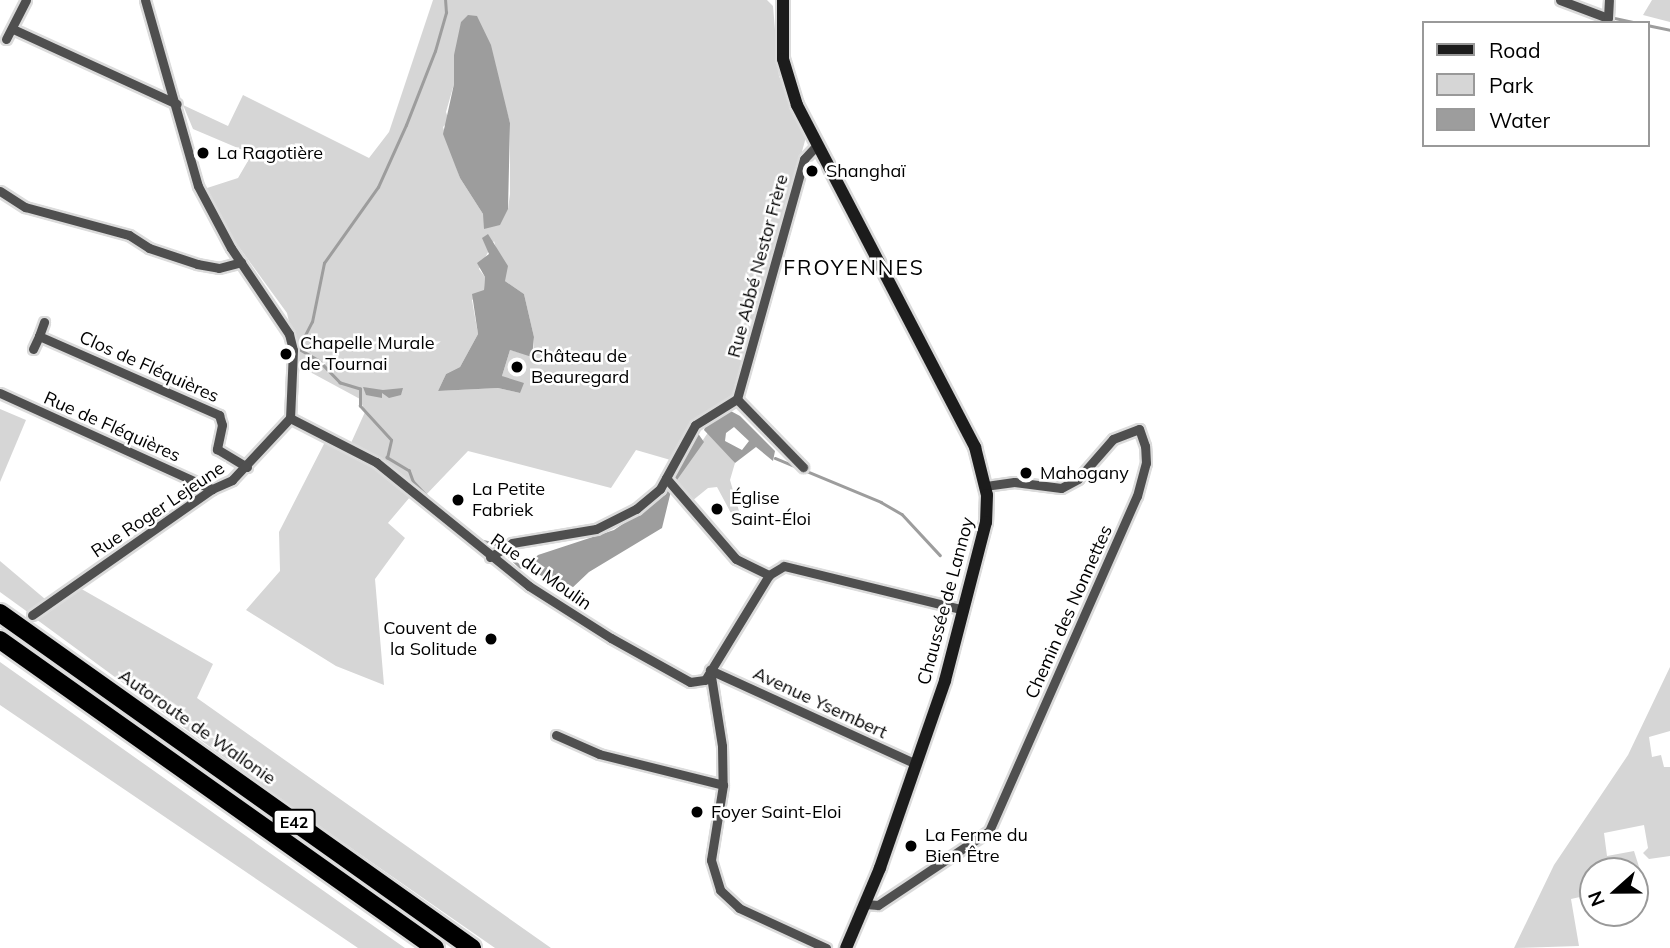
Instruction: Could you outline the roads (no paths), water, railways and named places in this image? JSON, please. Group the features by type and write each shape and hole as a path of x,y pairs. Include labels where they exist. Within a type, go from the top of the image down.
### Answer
{"highway":[{"name":"Autoroute de Wallonie","path":"0,613 472,948"},
{"name":"E42","path":"0,640 435,948"}],"main road":[{"name":"Chaussée de Lannoy","path":"783,0 786,72 817,145 975,447 986,486 986,522 964,610 916,764 865,904 846,948"}],"street":[{"path":"6,39 26,0"},
{"path":"145,0 177,104 198,186 241,262 289,334 293,350 290,418"},
{"path":"1560,0 1608,18 1609,0"},
{"path":"13,29 177,104"},
{"name":"Rue Abbé Nestor Frère","path":"737,399 804,159 817,145"},
{"path":"0,191 25,207 129,235 149,248 197,264 219,268 241,262"},
{"path":"33,349 44,323"},
{"name":"Clos de Fléquières","path":"39,336 219,415 222,425 217,449 247,467"},
{"name":"Rue de Fléquières","path":"0,393 212,489"},
{"path":"497,552 616,522 670,482 695,425 737,399 803,467"},
{"name":"Rue Roger Lejeune","path":"32,615 247,467 290,418"},
{"name":"Rue du Moulin","path":"290,418 387,469 611,638 690,682 705,680 710,670"},
{"name":"Chemin des Nonnettes","path":"865,904 878,905 989,831 1137,496 1146,463 1145,446 1139,429 1113,439 1078,479 1062,488 1014,482 986,486"},
{"path":"670,482 736,559 769,575"},
{"path":"826,948 739,908 720,890 711,860 723,785 722,746 710,670 769,575 788,566 964,610"},
{"name":"Avenue Ysembert","path":"710,670 916,764"},
{"path":"556,735 599,754 723,785"}],"water":[{"path":"468,15 477,16 491,45 510,123 508,209 500,225 484,229 483,214 460,178 443,134 454,84 454,55 461,22"},
{"path":"488,234 508,266 505,281 524,294 534,337 532,357 510,350 502,376 524,383 520,393 498,388 438,391 446,374 460,367 478,334 472,294 484,290 485,277 477,263 489,254 482,238"},
{"path":"363,387 383,390 403,388 401,395 389,398 382,393 382,398 366,395"},
{"path":"727,409 740,416 775,451 773,461 756,447 735,463 704,430 707,422","holes":["734,427 749,441 742,450 725,441 726,433"]},
{"path":"697,432 704,442 672,487 662,528 589,572 570,590 532,571 532,561 538,555 614,530 655,502 672,480 691,434"}],"waterway":[{"path":"431,501 413,482 409,471 387,458 391,440 360,406 360,389 340,383 319,361 298,349 312,322 324,263 378,187 406,125 435,51 446,13 445,0"},
{"path":"1610,17 1629,21"},
{"path":"1649,25 1670,30"},
{"path":"775,458 881,502 902,514 940,555"},
{"path":"479,540 496,544 520,566 532,568"}],"place":[{"name":"La Ragotière","path":"203,153"},
{"name":"Shanghaï","path":"812,171"},
{"name":"Chapelle Murale de Tournai","path":"286,354"},
{"name":"Château de Beauregard","path":"517,367"},
{"name":"Mahogany","path":"1026,473"},
{"name":"La Petite Fabriek","path":"458,500"},
{"name":"Église Saint-Éloi","path":"717,509"},
{"name":"Couvent de la Solitude","path":"491,639"},
{"name":"Foyer Saint-Eloi","path":"697,812"},
{"name":"La Ferme du Bien Être","path":"911,846"}],"district":[{"name":"FROYENNES","path":"854,267"}]}
